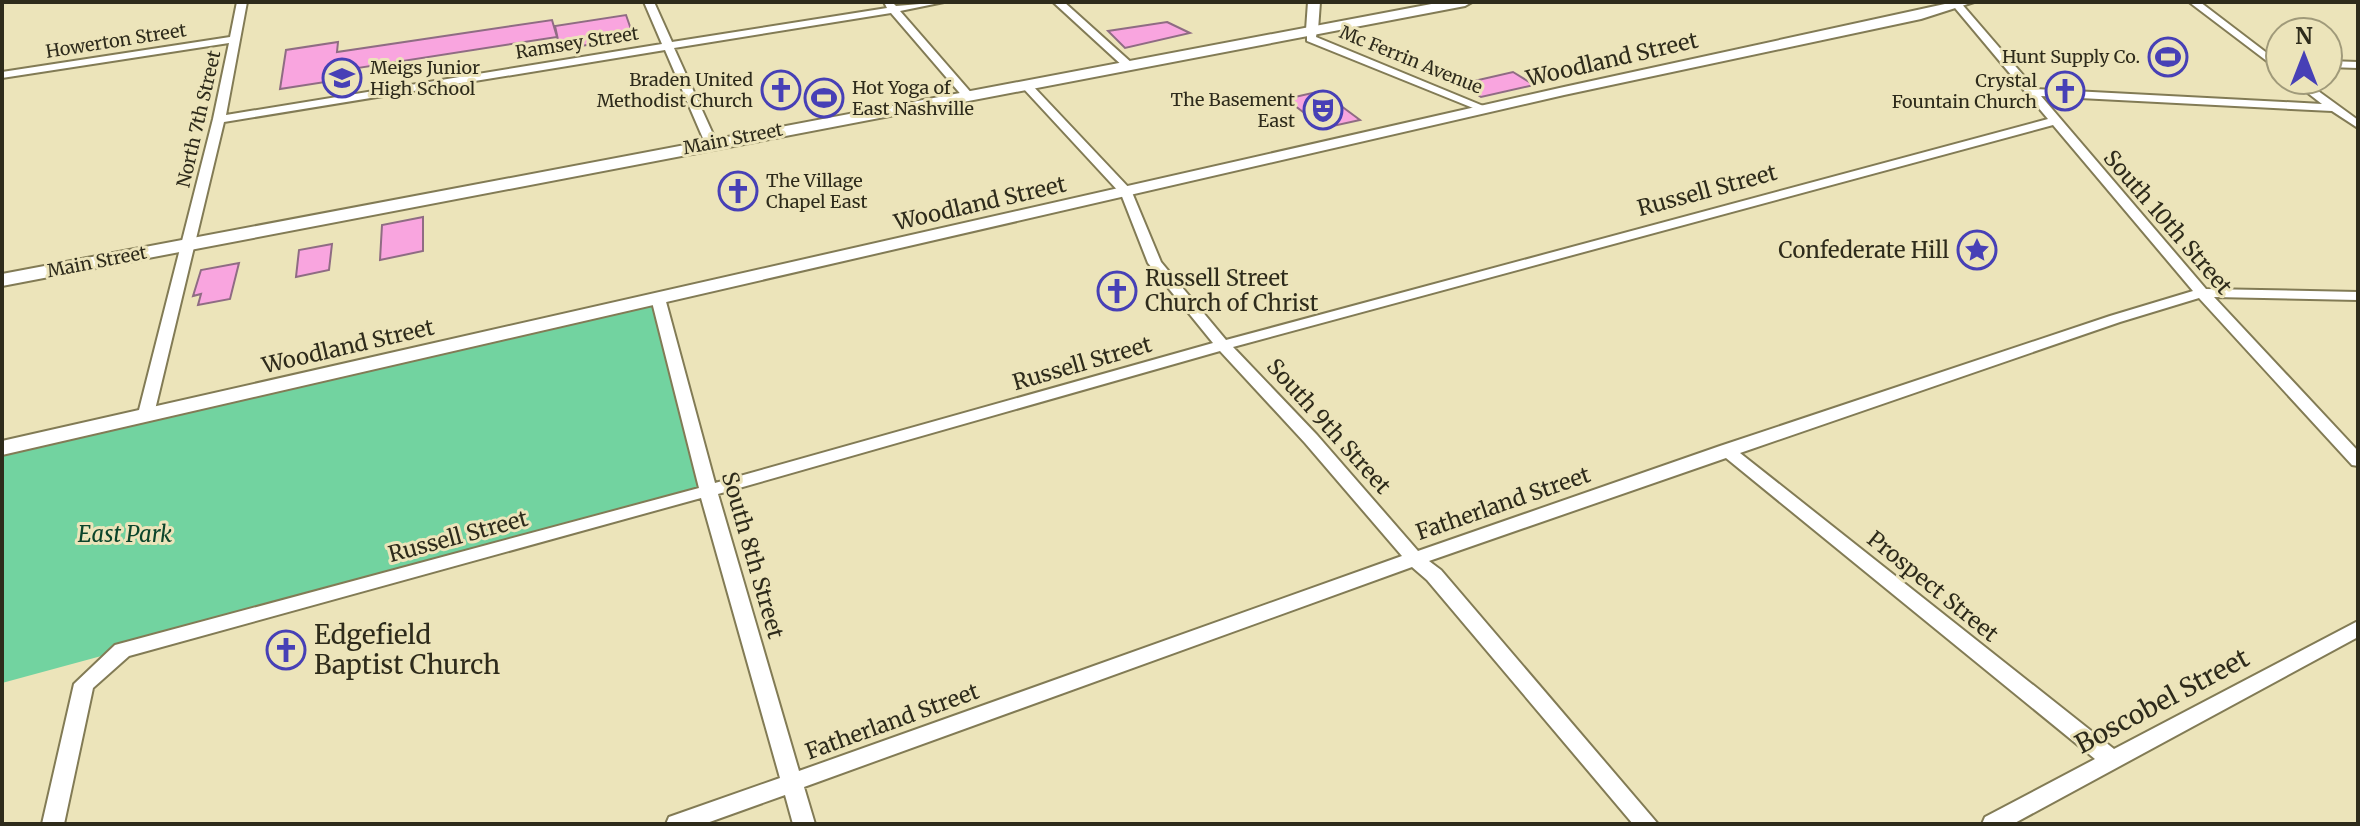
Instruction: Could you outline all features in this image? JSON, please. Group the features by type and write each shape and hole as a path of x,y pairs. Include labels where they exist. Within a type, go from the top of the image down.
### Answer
{"main road":[{"name":"Main Street","path":"2,280 1465,2"}],"street":[{"name":"North 7th Street","path":"146,414 219,119 242,2"},
{"path":"649,2 711,143"},
{"name":"Ramsey Street","path":"219,119 890,6 939,2"},
{"path":"1058,2 1129,66"},
{"name":"Mc Ferrin Avenue","path":"1314,2 1311,39 1487,110"},
{"path":"2194,2 2264,54"},
{"name":"South 10th Street","path":"1960,3 2054,121 2202,293 2358,461"},
{"name":"Woodland Street","path":"2,448 1960,3"},
{"path":"890,6 968,96"},
{"name":"Howerton Street","path":"2,75 236,39"},
{"name":"South 9th Street","path":"1027,86 1127,193 1155,263 1223,345 1311,439 1415,559 1434,575 1647,824"},
{"path":"2032,92 2334,108"},
{"path":"2318,96 2358,125"},
{"name":"Russell Street","path":"53,824 84,684 122,650 708,491 1223,345 2054,121"},
{"name":"Fatherland Street","path":"677,824 1415,559 2103,323 2202,293 2358,296"},
{"name":"South 8th Street","path":"658,298 708,491 804,824"},
{"name":"Prospect Street","path":"1726,450 2111,759"},
{"name":"Boscobel Street","path":"1993,824 2358,628"}],"green space":[{"name":"East Park","path":"658,298 708,491 2,683 2,446"}],"building":[{"path":"626,15 634,38 560,49 555,26"},
{"name":"Meigs Junior High School","path":"552,20 557,37 351,69 351,78 280,89 286,50 338,42 337,52"},
{"path":"1167,22 1190,33 1125,48 1108,31"},
{"path":"1513,72 1534,85 1481,97 1461,84"},
{"name":"The Basement East","path":"1321,91 1360,120 1324,128 1286,99"},
{"path":"423,217 423,251 380,260 382,225"},
{"path":"332,244 329,270 296,277 299,250"},
{"path":"239,263 230,299 198,305 201,294 193,296 201,270"}],"place":[{"name":"Hunt Supply Co.","path":"2168,57"},
{"name":"Meigs Junior High School","path":"342,78"},
{"name":"Braden United Methodist Church","path":"781,90"},
{"name":"Crystal Fountain Church","path":"2065,91"},
{"name":"Hot Yoga of East Nashville","path":"824,98"},
{"name":"The Basement East","path":"1323,110"},
{"name":"The Village Chapel East","path":"738,191"},
{"name":"Confederate Hill","path":"1977,250"},
{"name":"Russell Street Church of Christ","path":"1117,291"},
{"name":"Edgefield Baptist Church","path":"286,650"}]}
